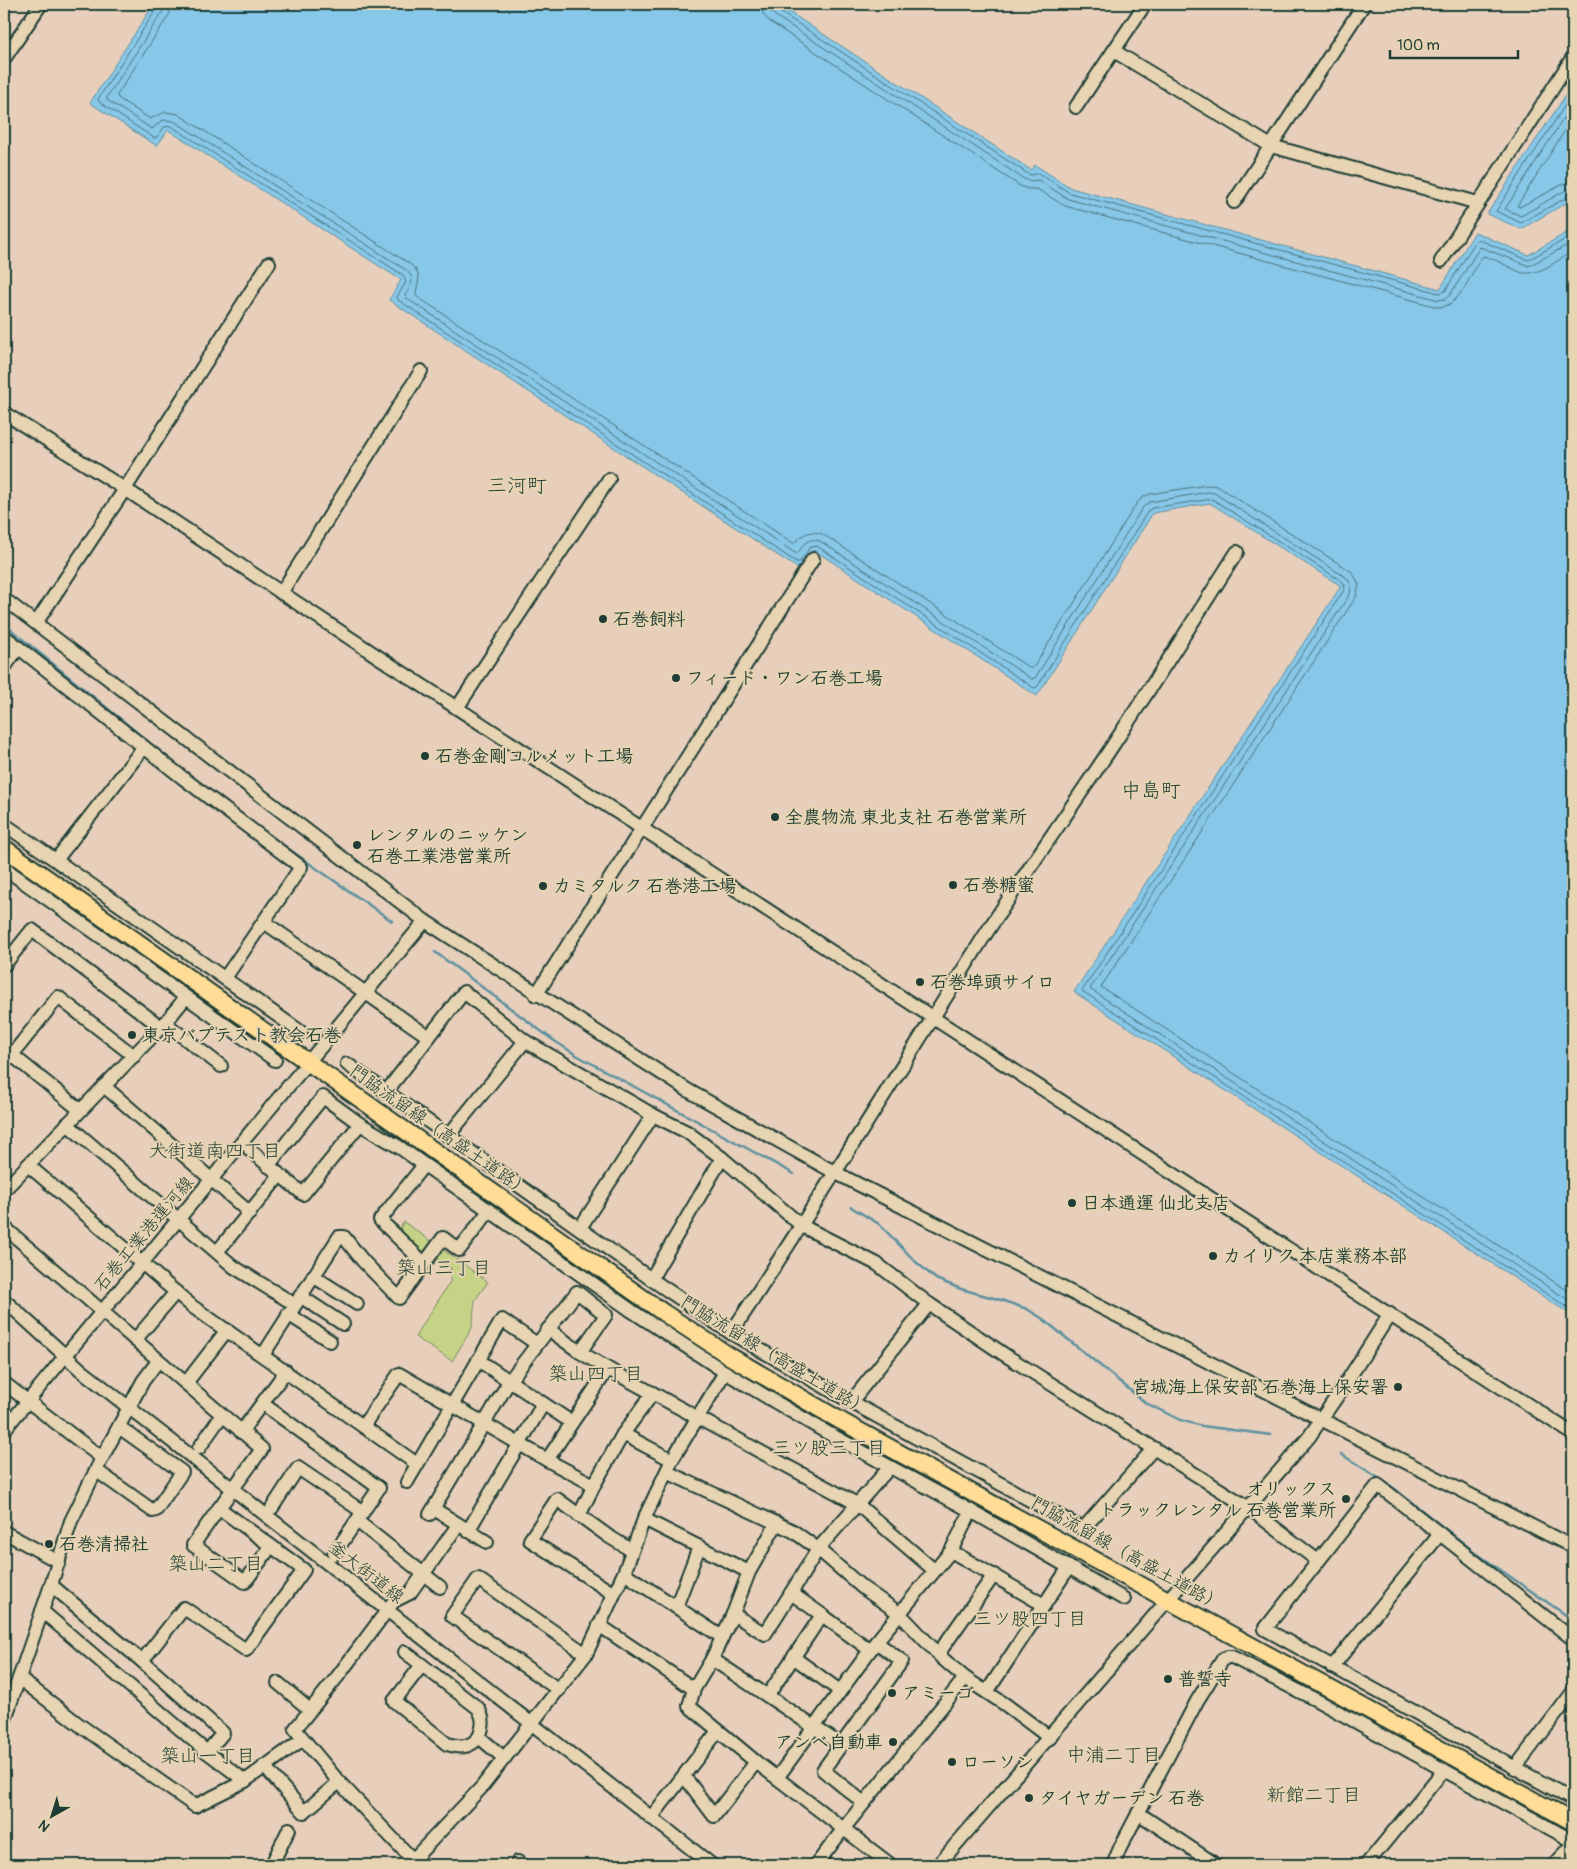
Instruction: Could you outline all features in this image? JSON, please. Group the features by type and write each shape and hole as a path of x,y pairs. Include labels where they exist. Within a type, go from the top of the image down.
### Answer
{"main road":[{"name":"門脇流留線（高盛土道路）","path":"4,848 592,1263 731,1357 826,1412 1573,1822"}],"street":[{"path":"4,59 40,4"},
{"path":"1076,107 1145,4"},
{"path":"1234,202 1364,4"},
{"path":"1114,51 1271,146 1478,202"},
{"path":"1441,261 1573,57"},
{"path":"36,624 125,489 269,263"},
{"path":"281,593 421,371"},
{"path":"4,413 125,489 457,708 1573,1434"},
{"path":"457,708 609,479"},
{"path":"731,1333 802,1226 834,1172 934,1018 986,933 1113,745 1237,552"},
{"path":"536,994 813,559"},
{"path":"4,599 425,921 689,1091 834,1172 1573,1547"},
{"path":"4,636 144,747 302,867 225,978"},
{"path":"4,668 18,648"},
{"path":"56,860 144,747"},
{"path":"4,824 301,1032"},
{"path":"4,868 186,997 220,1024 275,1060"},
{"name":"石巻工業港運河線","path":"4,1430 425,921"},
{"path":"264,922 429,1037"},
{"path":"4,964 32,930 221,1066"},
{"path":"386,1092 464,992 525,1041 687,1132 722,1158 802,1226 877,1264 929,1304 1005,1355 1249,1508 1318,1561"},
{"path":"80,1110 12,1055 58,997 134,1056"},
{"path":"4,1190 134,1056 186,997"},
{"path":"448,1136 525,1041"},
{"path":"347,1064 651,1280 731,1333 851,1402 1083,1528 1154,1448"},
{"path":"104,1086 250,1213"},
{"path":"268,1166 323,1097 360,1124 399,1147 632,1311 725,1372 826,1432 971,1511 1124,1599"},
{"path":"580,1228 654,1115"},
{"path":"67,1124 234,1267 294,1305 343,1324"},
{"path":"250,1150 303,1194 360,1124"},
{"path":"651,1280 722,1158"},
{"path":"28,1165 193,1307 263,1354 417,1464"},
{"path":"424,1165 380,1220 424,1263"},
{"path":"217,1252 280,1175"},
{"path":"263,1354 339,1237 344,1237 363,1261 399,1298 443,1238 459,1250 489,1211"},
{"path":"4,1227 262,1449 193,1545 245,1582 271,1546"},
{"path":"313,1276 356,1304"},
{"path":"135,1340 176,1292"},
{"path":"487,1542 432,1511 510,1380 577,1292 606,1315 580,1352"},
{"name":"釜大街道線","path":"4,1300 65,1356 232,1490 712,1865"},
{"path":"851,1402 929,1304"},
{"path":"294,1305 330,1342"},
{"path":"938,1865 1309,1437 1390,1314"},
{"path":"407,1482 502,1320 537,1344"},
{"path":"548,1329 608,1369 857,1504 934,1570"},
{"path":"186,1383 227,1330"},
{"path":"478,1360 572,1422"},
{"path":"4,1722 71,1521 143,1381 158,1361"},
{"path":"547,1460 608,1369"},
{"path":"241,1432 286,1372"},
{"path":"543,1404 520,1443 463,1528 423,1574 410,1593 394,1601 338,1676 295,1729 339,1782 411,1862 482,1788 586,1654 624,1573 644,1519 669,1466 725,1372"},
{"path":"363,1426 399,1374 547,1460 594,1485"},
{"path":"4,1383 102,1458"},
{"path":"579,1516 623,1434 653,1393"},
{"path":"262,1404 379,1488 334,1554"},
{"path":"199,1448 222,1415"},
{"path":"97,1471 154,1511 182,1472 119,1427"},
{"path":"623,1434 669,1466 793,1531 818,1549 863,1588 899,1613 938,1654 965,1678 1050,1738"},
{"path":"733,1614 765,1634 818,1549 890,1467"},
{"path":"272,1508 298,1468 360,1516 423,1574 440,1587"},
{"path":"1573,1639 1378,1485 1265,1629 1573,1800"},
{"path":"614,1594 530,1540 557,1500 632,1550"},
{"path":"142,1661 184,1608 246,1650 304,1570 219,1508"},
{"path":"777,1778 873,1646 951,1551 971,1511"},
{"path":"644,1519 749,1572"},
{"path":"777,1524 749,1572 733,1614 712,1659 694,1689 689,1706 756,1762 891,1865"},
{"path":"4,1532 58,1562"},
{"path":"1332,1667 1440,1534"},
{"path":"676,1607 699,1547"},
{"path":"951,1551 1044,1605"},
{"path":"987,1692 1069,1567"},
{"path":"624,1573 722,1637"},
{"path":"938,1654 994,1575"},
{"path":"559,1690 452,1616 478,1579 586,1654"},
{"path":"51,1585 142,1661 223,1733 207,1752"},
{"path":"791,1593 822,1615 902,1661 823,1770 864,1803"},
{"path":"42,1612 207,1752 245,1781"},
{"path":"768,1695 822,1615"},
{"path":"600,1625 694,1689"},
{"path":"405,1652 422,1665 478,1708 483,1717 484,1726 474,1743 465,1747 447,1744 394,1701 422,1665"},
{"path":"793,1657 840,1691"},
{"path":"1113,1865 1197,1701 1223,1660 1228,1657 1232,1657 1265,1672 1573,1843 1554,1865"},
{"path":"712,1659 841,1745"},
{"path":"19,1678 81,1726 195,1806 245,1781 303,1739"},
{"path":"816,1865 965,1678"},
{"path":"278,1683 310,1710"},
{"path":"1515,1768 1573,1692"},
{"path":"651,1818 718,1731"},
{"path":"479,1737 504,1758"},
{"path":"684,1776 714,1816 756,1762"},
{"path":"264,1766 304,1812 339,1782"},
{"path":"1366,1865 1444,1770"},
{"path":"1138,1813 1216,1865"},
{"path":"273,1865 289,1829"}],"green space":[{"path":"393,1222 400,1228 404,1222 488,1282 475,1300 472,1328 452,1361 415,1337 450,1282 451,1268 434,1257 429,1263 391,1226"}],"water":[{"path":"154,4 777,4 1031,170 1035,165 1071,188 1440,289 1475,232 1528,255 1573,229 1573,1316 1074,992 1341,586 1210,503 1153,513 1037,696 814,550 800,570 389,300 401,280 168,130 157,146 90,103"},
{"path":"1573,84 1573,199 1521,229 1487,214"}],"waterway":[{"path":"4,624 188,774"},
{"path":"260,829 392,921"},
{"path":"435,952 553,1040 578,1056 794,1174"},
{"path":"851,1207 879,1224 916,1262 936,1279 961,1289 1027,1309 1043,1319 1146,1403 1180,1420 1202,1426 1271,1435"},
{"path":"1341,1454 1391,1486 1476,1553 1573,1620"}],"place":[{"name":"石巻飼料","path":"603,619"},
{"name":"フィード・ワン石巻工場","path":"676,678"},
{"name":"石巻金剛コルメット工場","path":"425,756"},
{"name":"全農物流 東北支社 石巻営業所","path":"775,817"},
{"name":"レンタルのニッケン 石巻工業港営業所","path":"357,845"},
{"name":"石巻糖蜜","path":"953,885"},
{"name":"カミタルク 石巻港工場","path":"543,886"},
{"name":"石巻埠頭サイロ","path":"920,982"},
{"name":"東京バプテスト教会石巻","path":"132,1035"},
{"name":"日本通運 仙北支店","path":"1072,1203"},
{"name":"カイリク 本店業務本部","path":"1213,1256"},
{"name":"宮城海上保安部 石巻海上保安署","path":"1398,1387"},
{"name":"オリックス トラックレンタル 石巻営業所","path":"1346,1499"},
{"name":"石巻清掃社","path":"49,1544"},
{"name":"普誓寺","path":"1168,1679"},
{"name":"アミーゴ","path":"892,1693"},
{"name":"アンベ自動車","path":"893,1742"},
{"name":"ローソン","path":"952,1762"},
{"name":"タイヤガーデン 石巻","path":"1029,1798"}],"district":[{"name":"三河町","path":"517,485"},
{"name":"中島町","path":"1151,790"},
{"name":"大街道南四丁目","path":"215,1151"},
{"name":"築山三丁目","path":"444,1268"},
{"name":"築山四丁目","path":"596,1374"},
{"name":"三ツ股三丁目","path":"829,1448"},
{"name":"築山二丁目","path":"216,1564"},
{"name":"三ツ股四丁目","path":"1030,1619"},
{"name":"中浦二丁目","path":"1114,1755"},
{"name":"築山一丁目","path":"208,1756"},
{"name":"新館二丁目","path":"1314,1795"}]}
